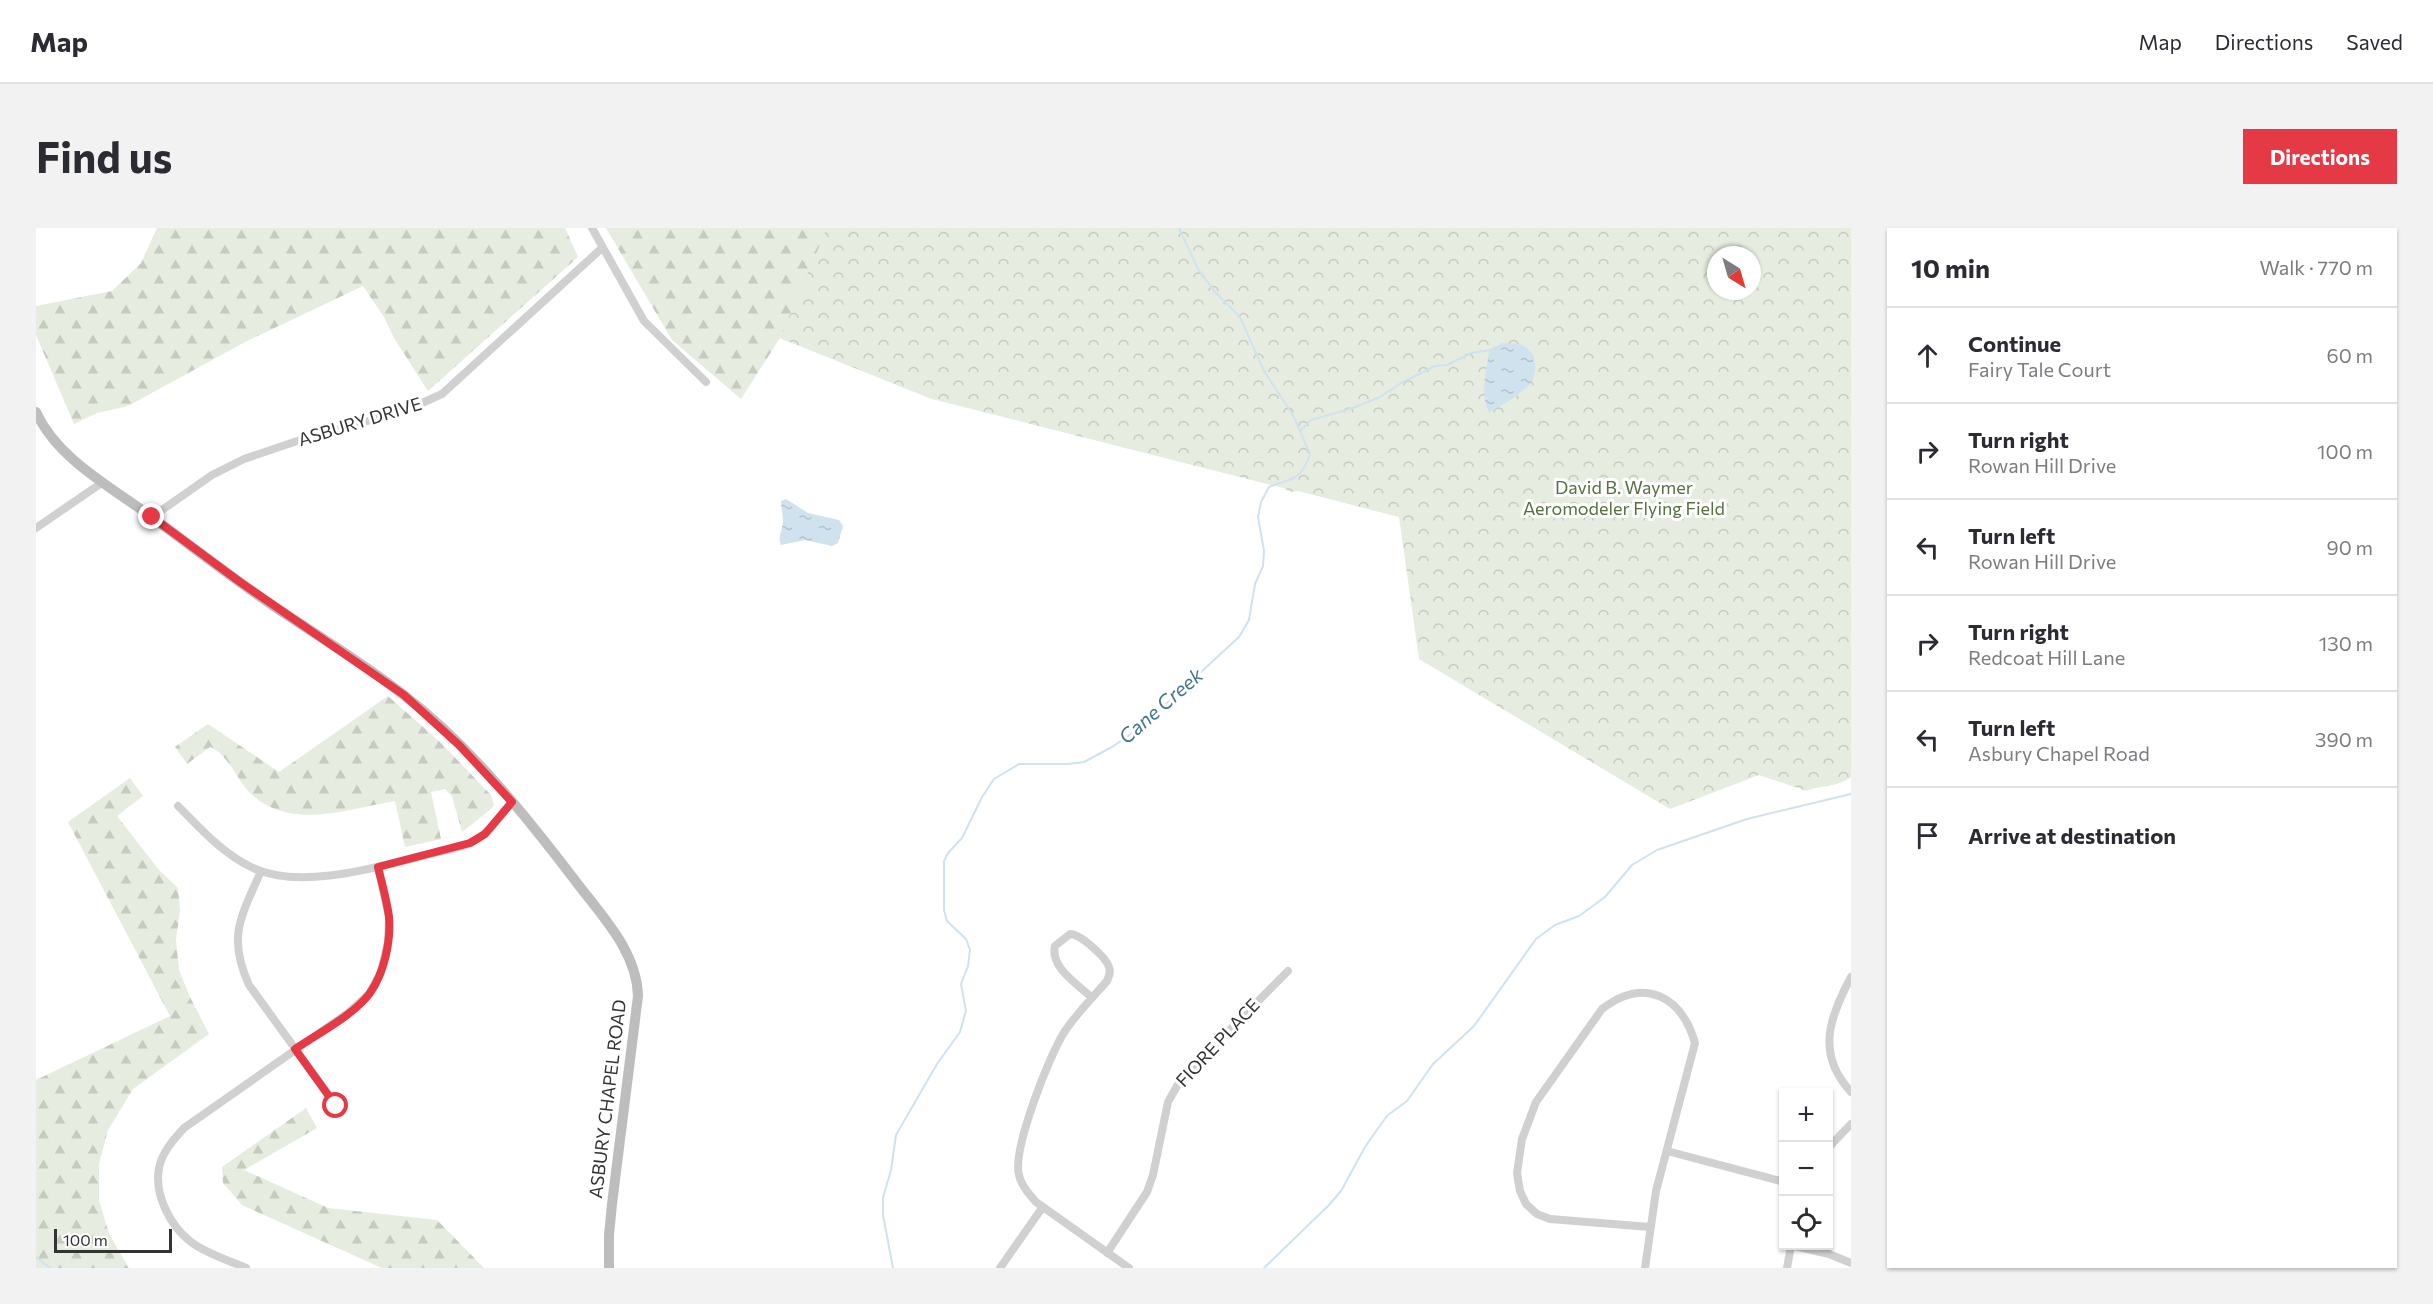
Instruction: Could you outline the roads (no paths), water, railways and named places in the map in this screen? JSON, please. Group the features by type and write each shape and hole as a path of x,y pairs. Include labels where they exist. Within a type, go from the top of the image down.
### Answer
{"main road":[{"name":"ASBURY CHAPEL ROAD","path":"36,412 44,428 59,446 103,482 256,593 404,695 452,738 546,842 626,952 637,975 638,996 609,1235 609,1268"}],"street":[{"path":"592,228 644,321 706,382"},
{"name":"ASBURY DRIVE","path":"152,517 212,475 244,459 306,438 404,411 441,394 602,248"},
{"path":"36,528 103,482"},
{"path":"177,806 218,845 252,868 278,875 321,877 378,867 470,843 485,834 512,802"},
{"path":"246,1268 204,1250 183,1235 171,1220 162,1201 159,1168 171,1143 184,1128 348,1013 369,994 381,972 388,942 389,917 378,867"},
{"path":"261,871 241,918 236,942 239,964 249,985 336,1106"},
{"path":"1092,998 1063,971 1055,958 1056,946 1070,934 1081,937 1109,965 1110,975 1107,981 1065,1030 1058,1043 1031,1110 1017,1160 1021,1181 1030,1196 1042,1208 1129,1268"},
{"name":"FIORE PLACE","path":"1107,1253 1147,1192 1153,1175 1166,1110 1172,1094 1195,1063 1288,971"},
{"path":"1851,977 1836,1007 1828,1045 1831,1062 1851,1092"},
{"path":"1645,1268 1656,1191 1695,1043 1689,1024 1678,1008 1663,997 1640,993 1627,994 1602,1009 1536,1102 1522,1139 1517,1173 1520,1191 1526,1204 1537,1214 1550,1219 1650,1227"},
{"path":"1833,1143 1851,1124"},
{"path":"1667,1151 1779,1181"},
{"path":"1000,1268 1042,1208"},
{"path":"1787,1268 1792,1250"},
{"path":"1813,1250 1851,1263"}],"water":[{"path":"1503,343 1520,344 1527,348 1534,358 1534,376 1524,390 1489,413 1484,389 1490,349"},
{"path":"786,499 808,513 839,520 843,526 838,543 832,546 805,540 781,545 783,521 781,501"}],"waterway":[{"name":"Cane Creek","path":"893,1268 883,1215 883,1198 891,1170 896,1135 937,1064 960,1032 966,1011 961,984 968,966 970,950 966,939 947,921 944,910 944,861 948,853 962,838 982,797 994,779 1019,764 1084,762 1112,747 1141,727 1239,637 1249,620 1255,584 1263,566 1264,551 1258,517 1261,502 1269,487 1290,480 1299,474 1310,454 1293,415 1264,371 1240,317 1215,292 1198,269 1179,228"},
{"path":"1300,431 1311,420 1353,408 1380,397 1401,383 1435,366 1447,365 1471,353 1491,350"},
{"path":"1264,1268 1341,1191 1365,1147 1381,1124 1388,1115 1407,1101 1433,1064 1474,1026 1536,939 1555,925 1579,916 1605,897 1632,865 1657,850 1747,819 1851,794"},
{"path":"36,1257 50,1268"}],"park label":[{"name":"David B. Waymer Aeromodeler Flying Field","path":"1624,498"}]}
